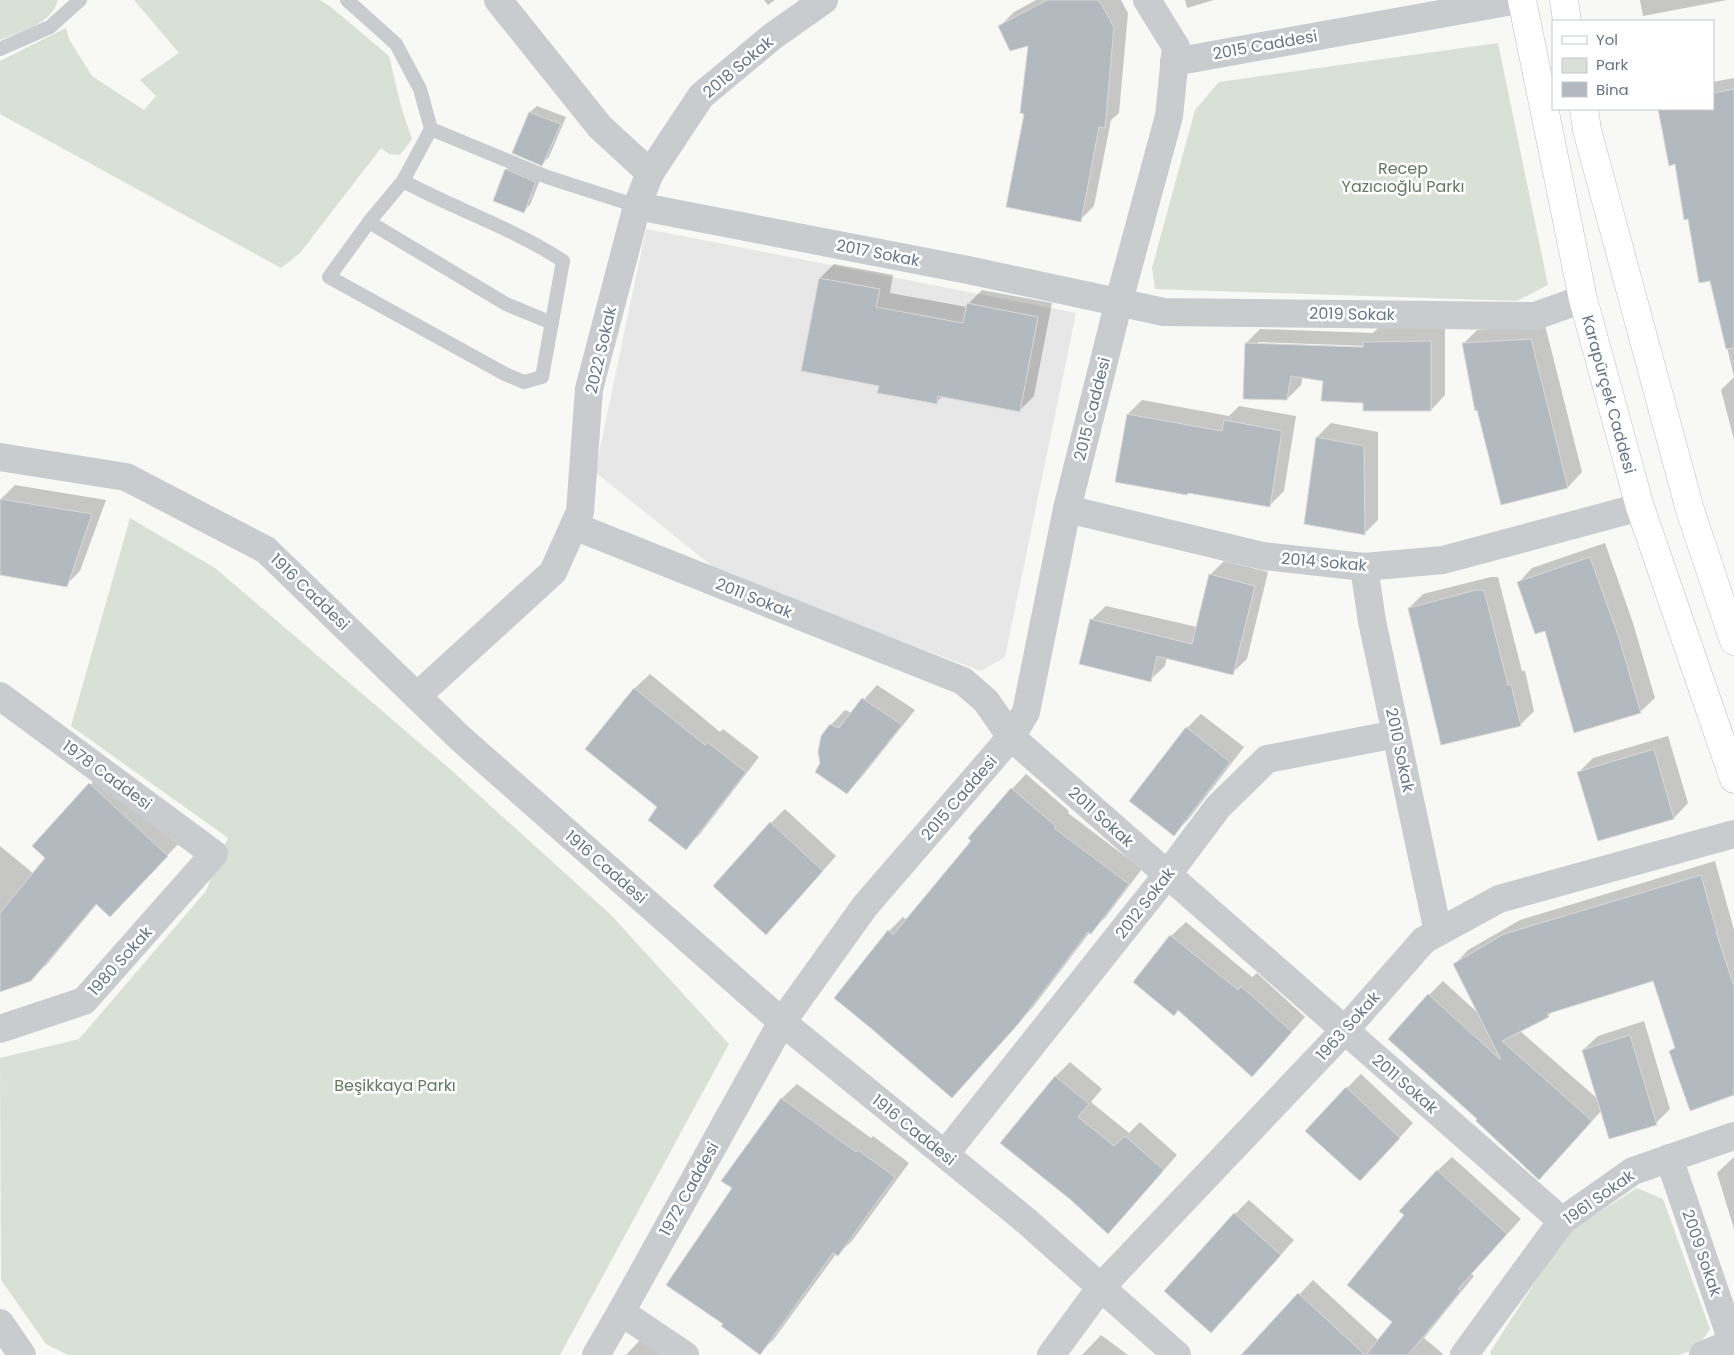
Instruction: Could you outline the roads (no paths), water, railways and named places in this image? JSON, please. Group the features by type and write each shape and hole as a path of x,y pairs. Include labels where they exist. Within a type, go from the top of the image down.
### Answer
{"main road":[{"name":"Karapürçek Caddesi","path":"1522,0 1583,299 1640,507 1734,779"},
{"path":"1564,0 1567,20"},
{"path":"1584,110 1587,130 1690,510 1734,640"}],"street":[{"path":"498,0 600,127 650,173"},
{"name":"2018 Sokak","path":"650,173 701,96 772,36 824,0"},
{"path":"1147,0 1176,47 1174,62"},
{"name":"2015 Caddesi","path":"782,1022 865,906 1011,737 1026,712 1067,509 1119,301 1169,116 1174,62 1518,0"},
{"name":"2022 Sokak","path":"417,696 553,572 574,526 580,512 589,389 637,206 650,173"},
{"name":"2017 Sokak","path":"637,206 1119,301"},
{"name":"2019 Sokak","path":"1119,301 1164,312 1535,316 1583,299"},
{"name":"1916 Caddesi","path":"0,457 126,477 266,550 460,738 782,1022 1024,1219 1177,1355"},
{"name":"2014 Sokak","path":"1067,509 1263,556 1364,567 1443,560 1640,507"},
{"name":"2011 Sokak","path":"574,526 963,681 986,701 1011,737 1562,1222"},
{"name":"2010 Sokak","path":"1364,567 1372,621 1438,932"},
{"name":"1978 Caddesi","path":"0,696 214,854"},
{"name":"2012 Sokak","path":"945,1154 1167,875 1218,807 1267,759 1396,734"},
{"name":"1963 Sokak","path":"1051,1355 1101,1287 1344,1031 1424,940 1499,900 1734,834"},
{"name":"1980 Sokak","path":"0,1029 84,1001 214,854"},
{"name":"1972 Caddesi","path":"596,1355 782,1022"},
{"name":"1961 Sokak","path":"1464,1355 1562,1222 1633,1171 1734,1136"},
{"name":"2009 Sokak","path":"1669,1158 1733,1345"},
{"path":"621,1312 685,1355"},
{"path":"0,1323 22,1355"},
{"path":"1703,1355 1733,1345"}],"lane":[{"path":"0,49 50,27 80,0"},
{"path":"346,0 396,44 420,89 431,129 403,182 369,222 329,277 469,355 524,382 542,377 563,261 541,247 403,182"},
{"path":"431,129 547,177 637,206"},
{"path":"369,222 506,304 552,323"}],"park label":[{"name":"Recep Yazıcıoğlu Parkı","path":"1403,177"},
{"name":"Beşikkaya Parkı","path":"395,1085"}]}
